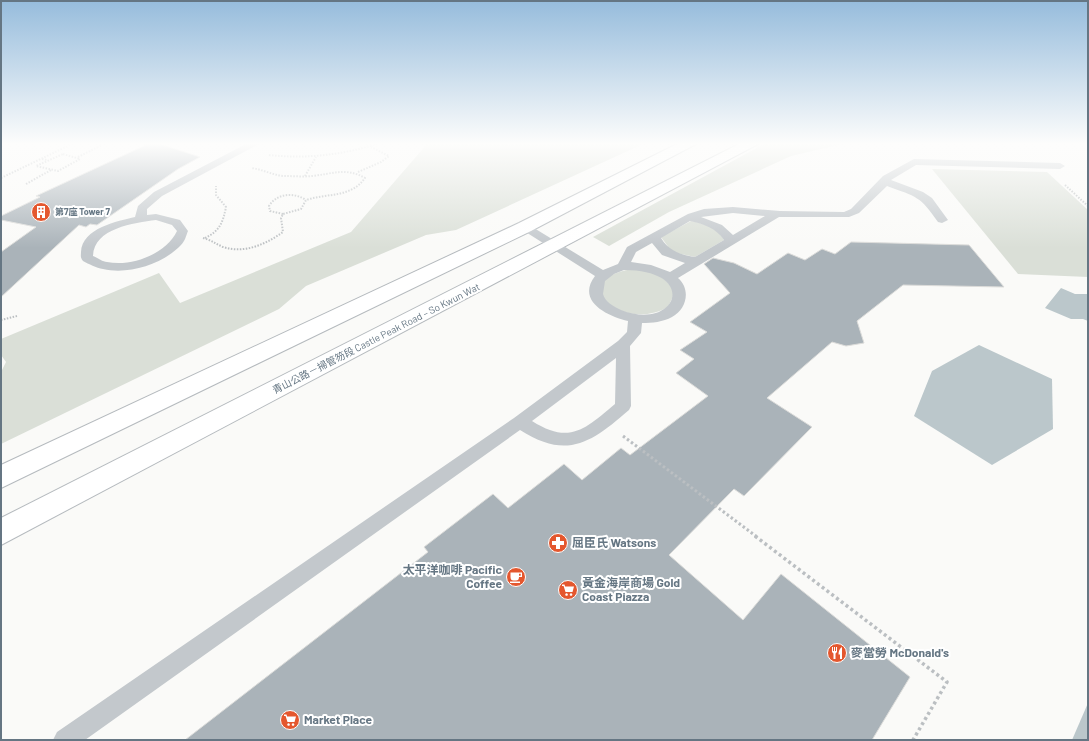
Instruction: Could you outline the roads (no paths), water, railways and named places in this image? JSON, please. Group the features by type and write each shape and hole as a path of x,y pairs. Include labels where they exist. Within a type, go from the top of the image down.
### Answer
{"main road":[{"path":"1,477 524,227 620,179"},
{"name":"青山公路－掃管笏段 Castle Peak Road – So Kwun Wat","path":"1,532 684,179"}],"lane":[{"path":"140,218 142,208 158,194 187,179"},
{"path":"623,266 631,250 688,218 704,212 717,210 777,214 845,215 854,211 885,182 887,179"},
{"path":"885,182 919,194 928,200 942,220"},
{"path":"670,277 777,214"},
{"path":"140,218 168,218 177,222 182,228 182,235 177,243 168,252 154,259 120,267 105,267 94,264 87,258 85,251 89,243 98,235 111,227 140,218"},
{"path":"688,218 717,225 726,232 731,241"},
{"path":"524,227 602,275"},
{"path":"654,237 659,246 667,254 681,259 696,261"},
{"path":"623,266 648,267 660,271 670,277 677,285 680,293 679,302 673,310 663,316 650,319 635,319 620,316 608,309 599,301 595,292 596,283 602,275 623,266"},
{"path":"65,740 520,422 623,345 634,333 635,319"},
{"path":"520,422 552,439 571,440 586,434 605,422 623,406 623,345"}],"place":[{"name":"第7座 Tower 7","path":"41,212"},
{"name":"屈臣氏 Watsons","path":"558,543"},
{"name":"太平洋咖啡 Pacific Coffee","path":"516,577"},
{"name":"黃金海岸商場 Gold Coast Piazza","path":"568,590"},
{"name":"麥當勞 McDonald's","path":"837,653"},
{"name":"Market Place","path":"290,720"}]}
